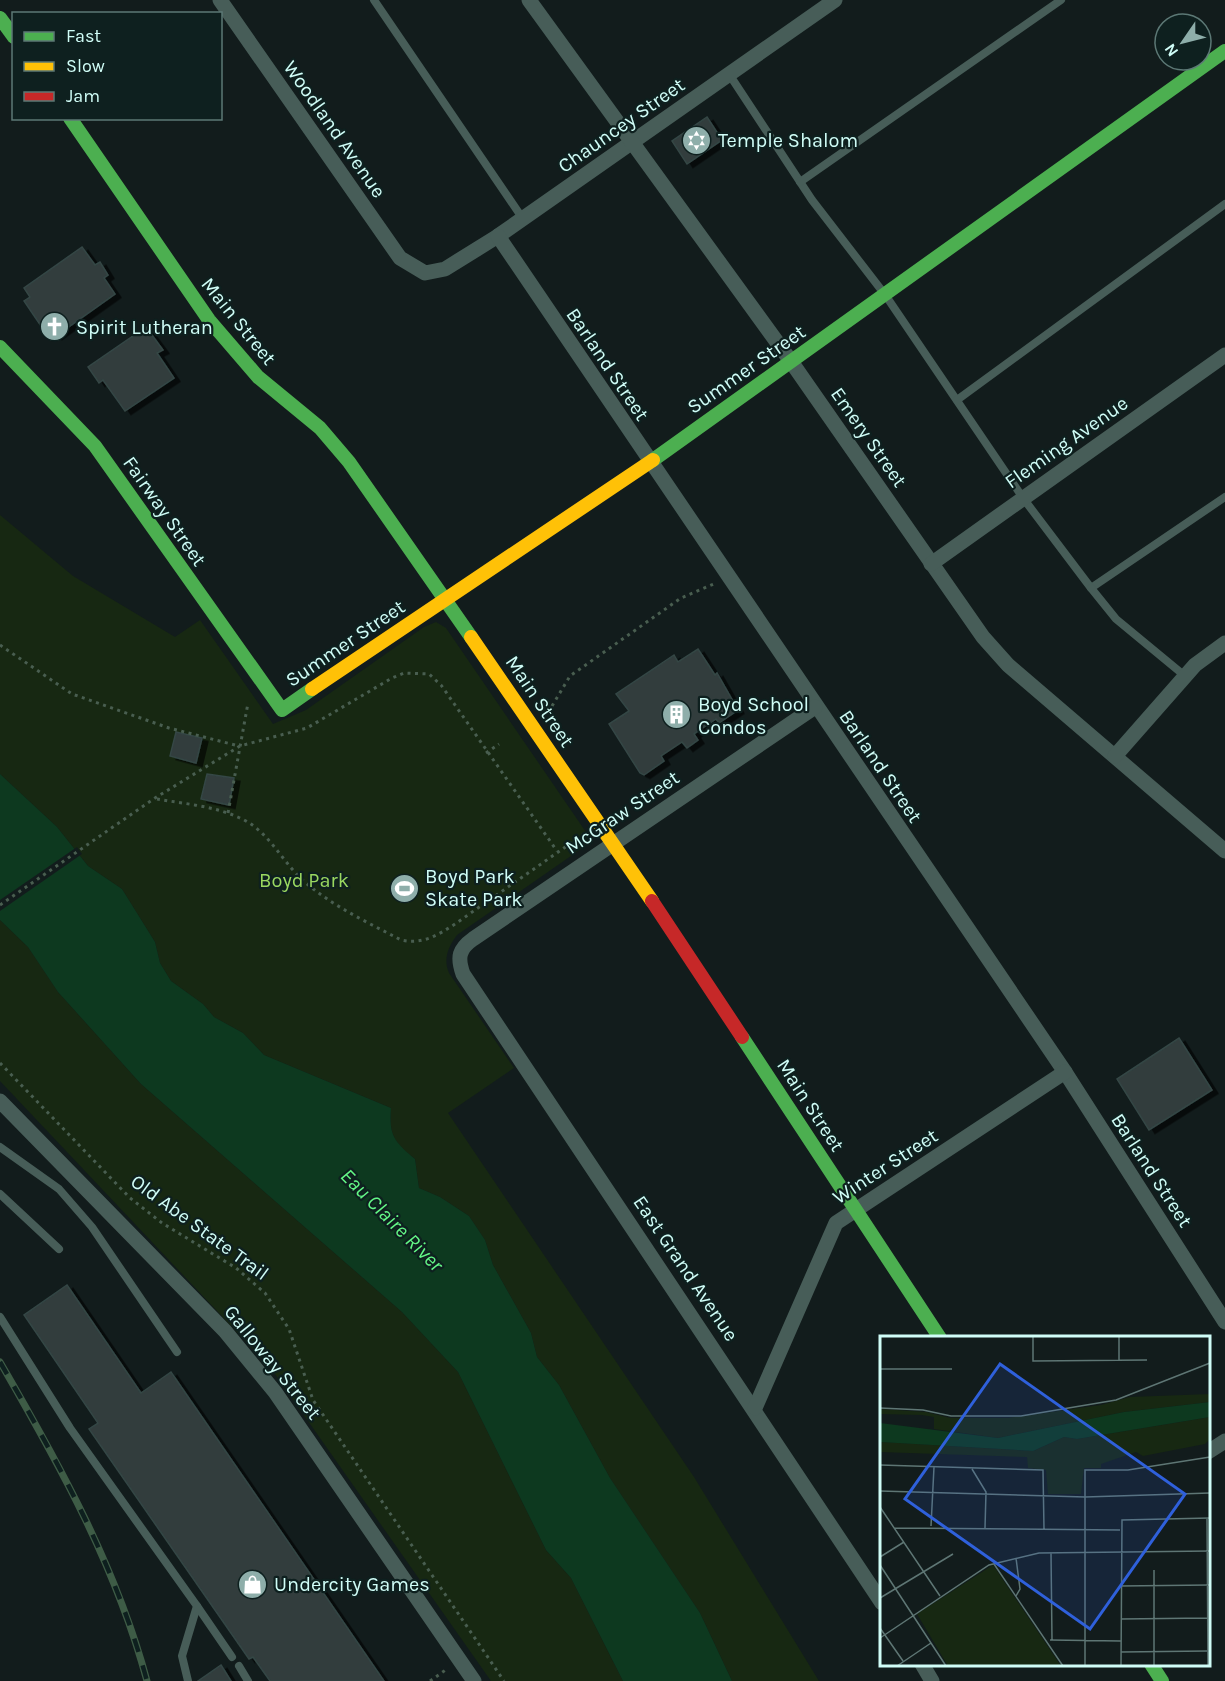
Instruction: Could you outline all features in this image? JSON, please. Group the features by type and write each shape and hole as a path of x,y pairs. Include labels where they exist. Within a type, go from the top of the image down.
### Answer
{"street":[{"name":"Woodland Avenue","path":"220,0 400,258 425,273"},
{"name":"Emery Street","path":"529,0 790,360 983,637 1008,665 1225,851"},
{"name":"Chauncey Street","path":"425,273 445,269 498,236 833,0"},
{"path":"0,18 12,34"},
{"name":"Summer Street","path":"282,710 649,462 790,360 886,296 1225,51"},
{"name":"Main Street","path":"71,120 209,320 258,378 327,436 349,462 614,842 939,1336"},
{"name":"Barland Street","path":"498,236 726,576 1065,1072 1225,1322"},
{"name":"Fairway Street","path":"0,347 95,446 282,710"},
{"name":"Fleming Avenue","path":"931,564 1225,355"},
{"path":"1114,756 1195,665 1225,643"},
{"name":"McGraw Street","path":"459,956 461,949 473,939 815,707"},
{"name":"East Grand Avenue","path":"459,956 463,974 755,1408 880,1600"},
{"name":"Winter Street","path":"755,1408 836,1223 1065,1072"},
{"name":"Galloway Street","path":"0,1101 225,1331 275,1392 474,1681"},
{"path":"1210,1451 1225,1441"},
{"path":"923,1666 933,1681"},
{"path":"1152,1666 1162,1681"}],"lane":[{"path":"374,0 523,219"},
{"path":"800,182 1060,0"},
{"path":"729,75 800,182 886,296 1023,498 1116,619 1185,676"},
{"path":"957,400 1225,204"},
{"path":"1092,588 1225,497"},
{"path":"0,1147 59,1189 86,1220 177,1352"},
{"path":"0,1194 59,1249"},
{"path":"0,1317 70,1428 232,1657"},
{"path":"188,1681 182,1656 197,1606"},
{"path":"239,1666 248,1681"}],"path":[{"path":"552,706 570,676 681,598 707,589 726,576"},
{"path":"0,645 72,694 169,728 240,746"},
{"path":"0,905 154,799 240,746 307,728 392,678 415,672 429,674 441,685 486,753 557,850"},
{"path":"228,813 248,703"},
{"path":"486,753 499,744"},
{"path":"154,799 228,813 261,831 305,883 328,900 401,940 411,942 425,940 455,924 557,850 586,833"},
{"path":"455,924 462,932"},
{"name":"Old Abe State Trail","path":"0,1064 130,1198 162,1223 236,1268 265,1293 289,1329 313,1400 504,1681"}],"green space":[{"name":"Boyd Park","path":"0,515 73,576 175,637 200,620 273,724 306,710 424,627 436,622 446,628 588,835 586,845 581,849 457,935 451,944 447,953 449,973 514,1068 448,1113 694,1477 819,1681 732,1681 700,1613 610,1478 559,1385 537,1357 531,1333 493,1265 485,1240 469,1216 440,1197 419,1188 415,1159 394,1138 391,1108 264,1055 243,1033 214,1017 203,1004 171,981 160,963 155,942 122,889 88,866 57,827 0,774"},
{"path":"0,920 28,947 58,992 141,1084 402,1312 458,1372 546,1550 571,1578 623,1681 491,1681 270,1367 0,1081"}],"water":[{"name":"Eau Claire River","path":"0,774 57,827 88,866 122,889 155,942 160,963 171,981 203,1004 214,1017 243,1033 264,1055 391,1108 392,1132 402,1147 415,1159 419,1188 440,1197 469,1216 485,1240 493,1265 531,1333 537,1357 559,1385 610,1478 700,1613 732,1681 623,1681 571,1578 546,1550 458,1372 402,1312 141,1084 58,992 28,947 0,920"}],"pier":[{"path":"77,847 82,854 0,911 0,900"}],"building":[{"name":"Temple Shalom","path":"707,117 722,140 687,164 672,141"},
{"path":"82,247 95,265 100,262 108,275 104,278 115,294 56,336 50,328 45,332 24,301 30,297 24,288"},
{"path":"146,327 163,350 157,353 174,378 125,411 103,380 99,383 88,367"},
{"name":"Boyd School Condos","path":"698,649 715,675 717,673 738,710 719,723 716,719 694,734 698,740 687,748 682,742 661,756 664,761 644,775 640,773 609,724 629,711 616,694 674,655 678,662"},
{"path":"176,732 202,738 196,763 170,756"},
{"path":"207,774 234,778 229,805 201,799"},
{"path":"1179,1038 1212,1090 1149,1130 1117,1079"},
{"path":"67,1285 141,1393 171,1372 384,1681 270,1681 253,1657 249,1659 89,1429 98,1423 24,1315"},
{"path":"221,1665 231,1681 198,1681"}],"railway":[{"path":"0,1362 64,1477 102,1556 134,1638 147,1681"}],"traffic: fast":[{"path":"0,18 12,34"},
{"path":"653,460 1225,51"},
{"path":"71,120 209,320 258,377 320,428 349,462 471,637"},
{"path":"0,347 95,446 282,710 312,689"},
{"path":"742,1037 939,1336"},
{"path":"1152,1666 1162,1681"}],"traffic: slow":[{"path":"312,689 653,460"},
{"path":"471,637 652,901"}],"traffic: jam":[{"path":"652,901 742,1037"}],"place":[{"name":"Temple Shalom","path":"697,140"},
{"name":"Spirit Lutheran","path":"55,327"},
{"name":"Boyd School Condos","path":"677,715"},
{"name":"Boyd Park Skate Park","path":"404,888"},
{"name":"Undercity Games","path":"253,1584"}]}
